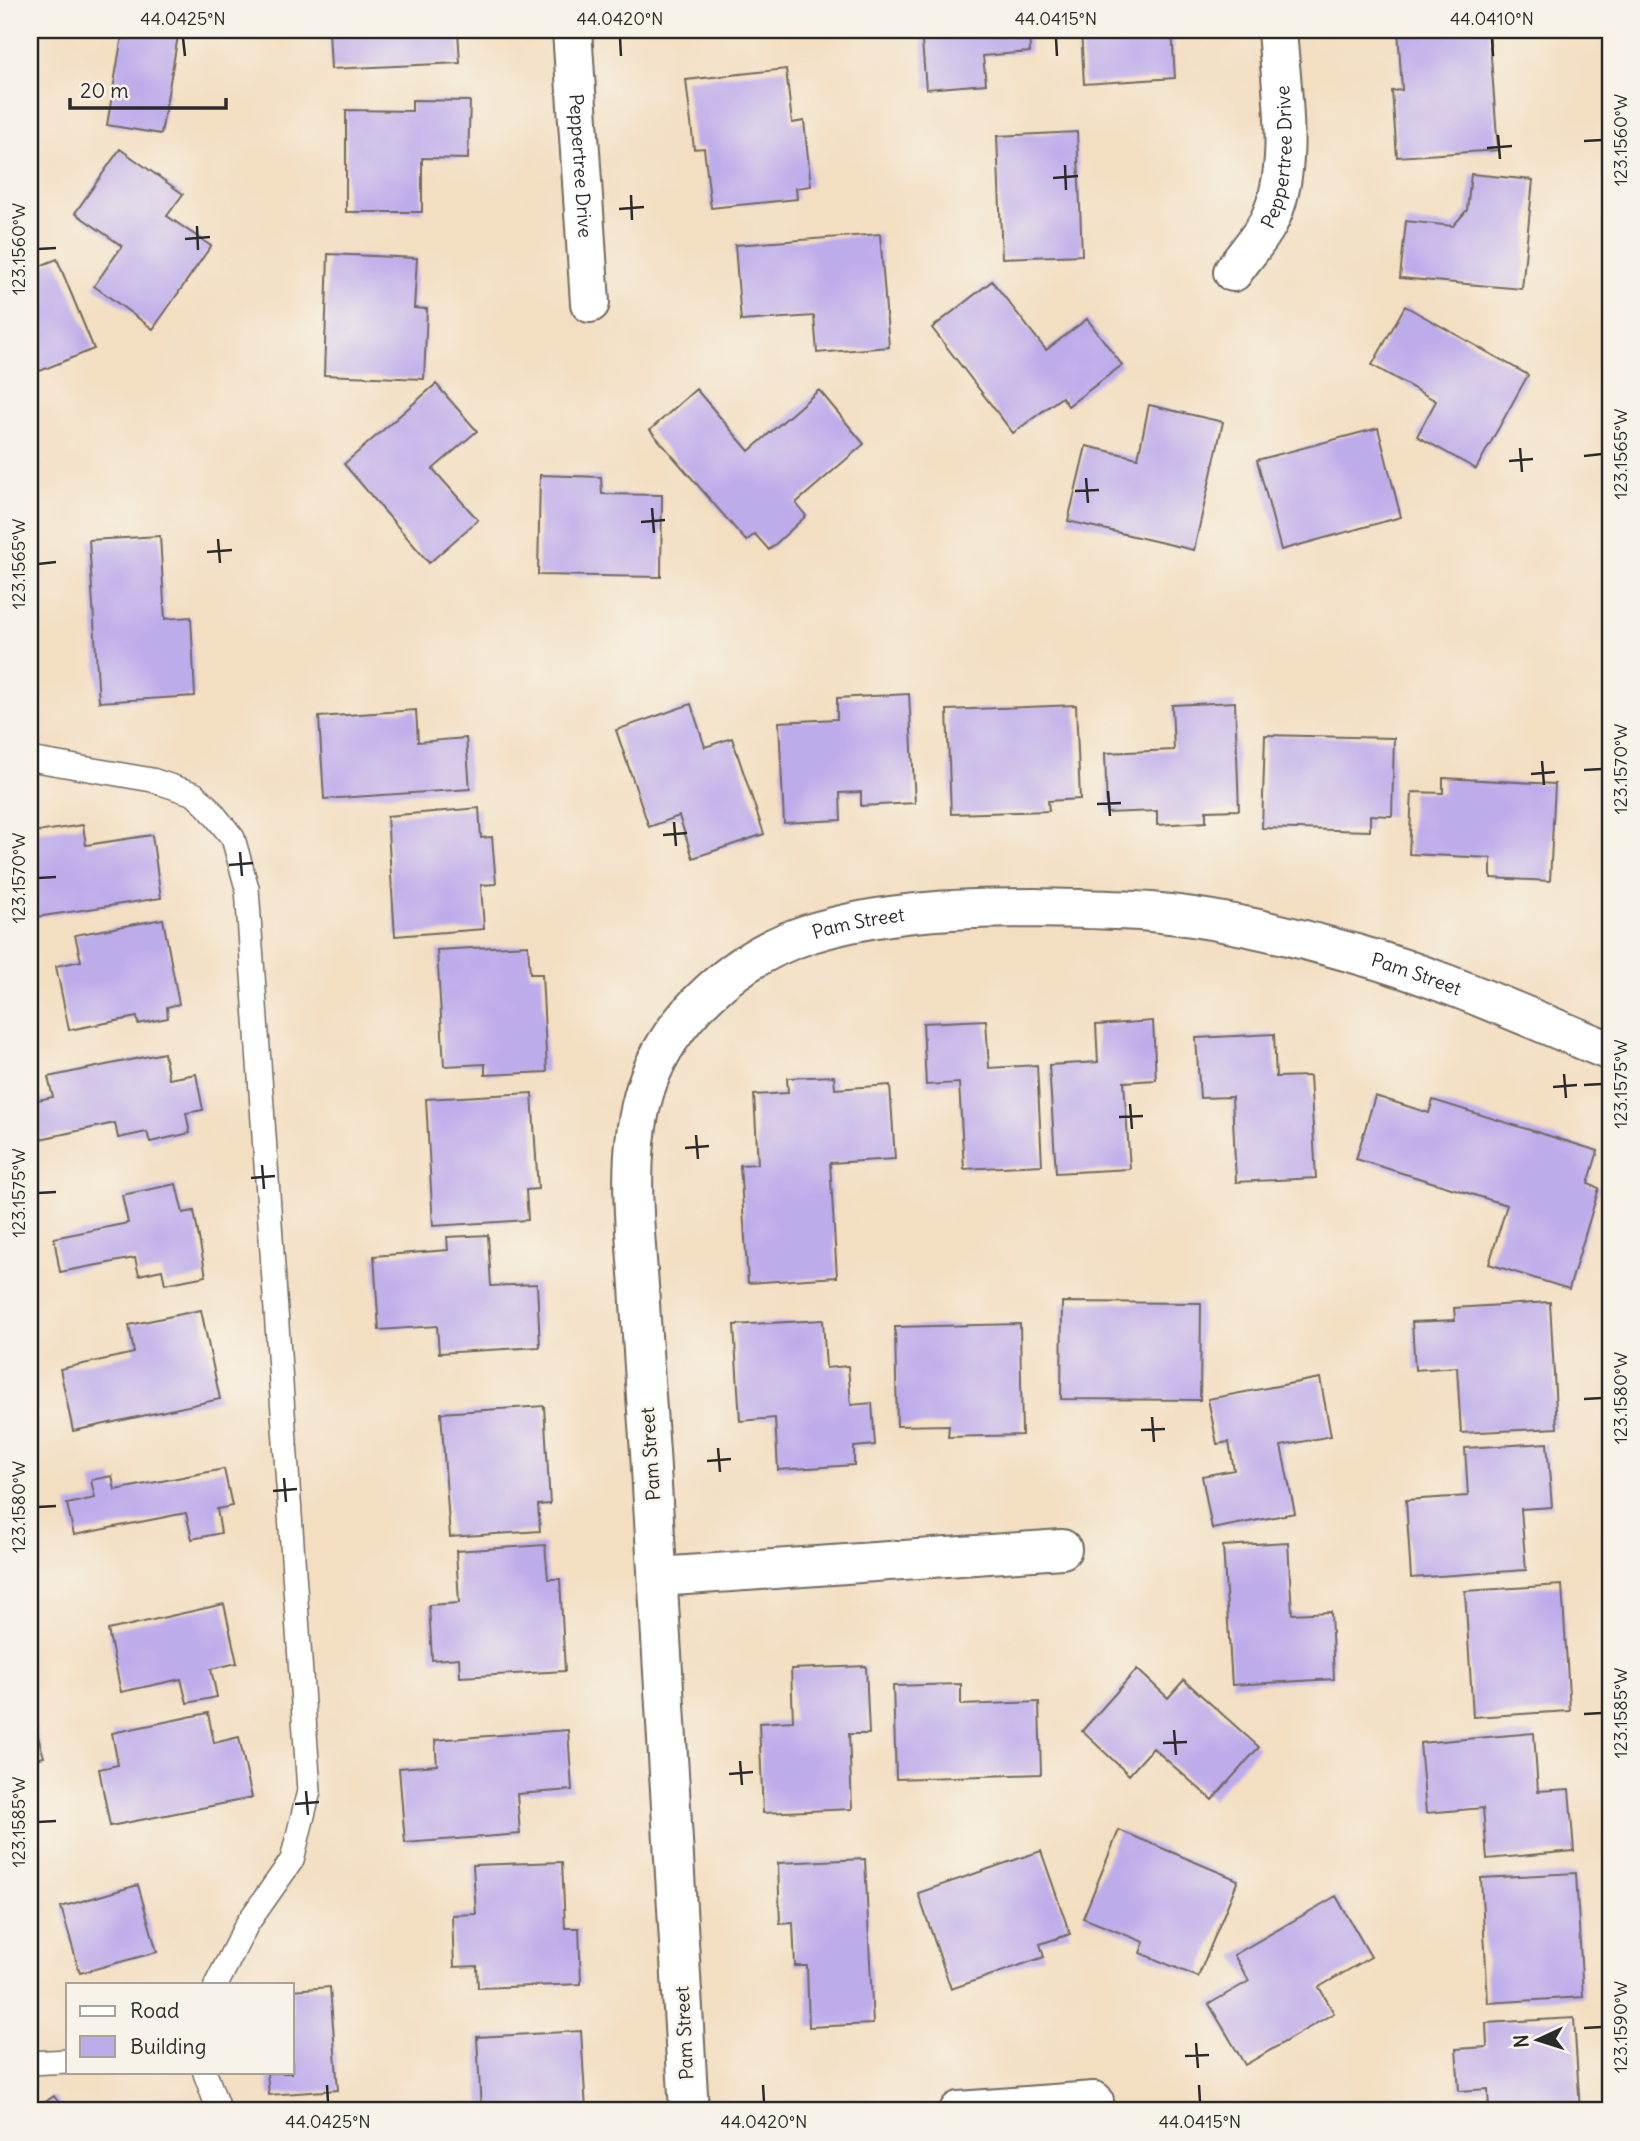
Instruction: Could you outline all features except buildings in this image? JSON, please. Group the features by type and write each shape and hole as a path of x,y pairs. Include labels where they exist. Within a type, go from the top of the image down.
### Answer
{"street":[{"name":"Peppertree Drive","path":"572,30 590,303"},
{"name":"Peppertree Drive","path":"1233,272 1267,223 1281,186 1285,157 1277,30"},
{"name":"Pam Street","path":"689,2111 636,1254 634,1178 638,1131 646,1089 662,1050 696,1005 743,965 803,936 880,916 991,908 1106,909 1156,913 1241,927 1358,954 1421,975 1610,1051"},
{"path":"658,1577 1062,1549"},
{"path":"958,2111 1094,2101"}],"lane":[{"path":"30,759 152,780 194,794 233,838 247,888 309,1791 292,1860 247,1924 217,1983"},
{"path":"30,2063 66,2061"},
{"path":"205,2074 219,2111"}]}
